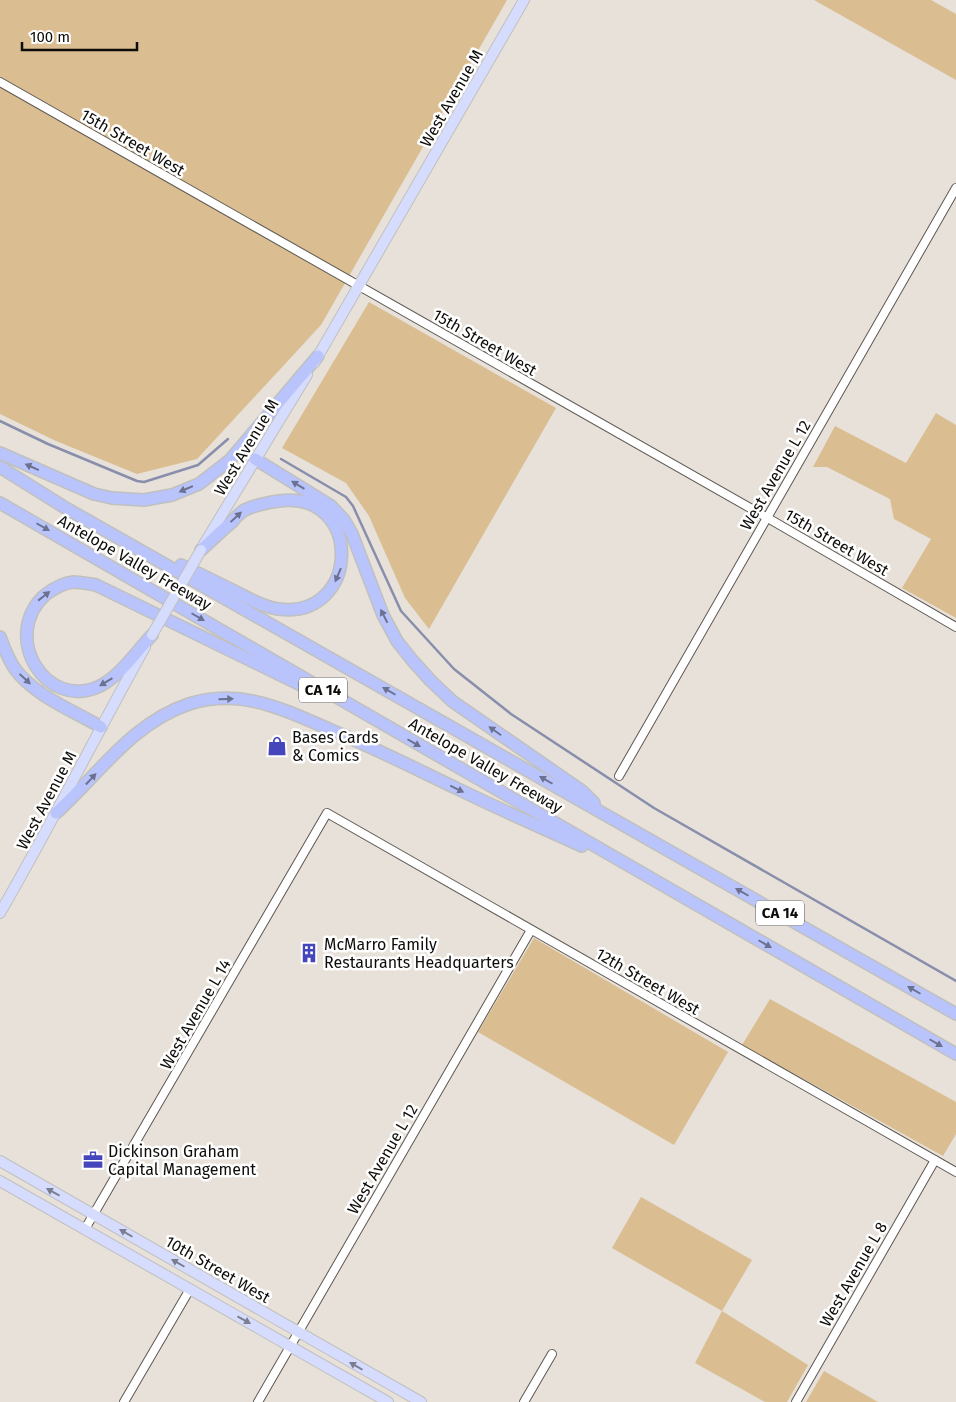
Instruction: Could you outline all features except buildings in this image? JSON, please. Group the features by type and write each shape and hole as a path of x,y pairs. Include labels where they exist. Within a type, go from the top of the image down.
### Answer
{"highway":[{"path":"0,453 94,494 112,498 144,500 172,495 199,484 230,460 318,356"},
{"path":"255,459 332,506 344,520 352,534 382,615 412,660 430,680 452,701 582,791 604,813"},
{"name":"Antelope Valley Freeway","path":"0,467 64,507 956,1014"},
{"path":"64,507 260,604 278,609 297,609 316,602 324,596 339,575 343,553 338,531 322,511 300,501 286,500 272,502 243,511 201,550"},
{"name":"Antelope Valley Freeway","path":"0,503 956,1054"},
{"path":"152,635 113,678 98,687 81,691 65,689 47,681 36,672 25,652 24,628 28,614 35,602 53,588 72,582 96,585 384,726"},
{"path":"0,638 8,657 21,676 40,692 101,727"},
{"path":"56,813 76,795 123,744 159,717 190,704 208,700 241,699 259,702 278,709 373,748 459,790 647,876"}],"main road":[{"name":"West Avenue M","path":"0,913 152,635 255,459 360,287 524,0"},
{"name":"10th Street West","path":"0,1162 421,1402"},
{"name":"10th Street West","path":"0,1181 388,1402"}],"street":[{"name":"15th Street West","path":"0,82 956,627"},
{"name":"West Avenue L 12","path":"619,776 956,188"},
{"name":"12th Street West","path":"327,813 956,1172"},
{"name":"West Avenue L 14","path":"86,1229 327,813"},
{"name":"West Avenue L 12","path":"258,1402 531,930"},
{"name":"West Avenue L 8","path":"796,1402 935,1160"},
{"path":"124,1402 190,1289"},
{"path":"524,1402 552,1354"}],"shaded area":[{"path":"0,0 507,0 321,325 197,459 137,474 56,441 0,414"},
{"path":"814,0 931,0 956,14 956,80"},
{"path":"369,302 556,408 429,629 405,598 369,516 346,483 282,448"},
{"path":"936,413 956,425 956,618 902,588 931,539 894,519 890,499 827,467 813,467 835,426 906,463"},
{"path":"534,938 728,1052 674,1145 478,1032"},
{"path":"770,999 956,1102 956,1134 943,1156 742,1045"},
{"path":"641,1197 752,1260 722,1311 612,1248"},
{"path":"722,1311 808,1365 787,1402 765,1402 695,1363"},
{"path":"824,1371 878,1402 806,1402"}],"waterway":[{"path":"0,421 48,444 137,481 144,482 198,465 228,439"},
{"path":"281,459 346,497 353,506 401,611 454,669 511,714 654,808 956,981"}],"place":[{"name":"Bases Cards & Comics","path":"277,746"},
{"name":"McMarro Family Restaurants Headquarters","path":"309,953"},
{"name":"Dickinson Graham Capital Management","path":"93,1160"}]}
